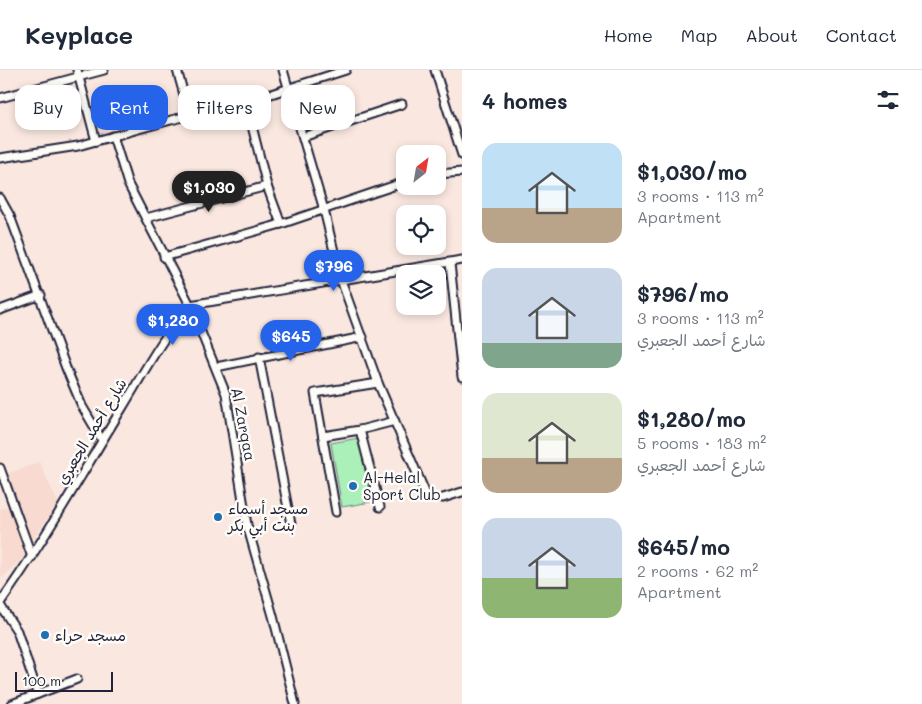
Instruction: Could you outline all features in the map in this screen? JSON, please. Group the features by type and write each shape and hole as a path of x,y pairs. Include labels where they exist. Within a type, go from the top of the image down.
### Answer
{"street":[{"path":"0,98 78,73 104,70"},
{"path":"178,70 182,85"},
{"path":"283,70 288,85"},
{"path":"298,85 344,70"},
{"path":"435,70 462,155"},
{"path":"78,73 96,141"},
{"path":"303,136 402,104"},
{"path":"0,158 96,141 178,119"},
{"path":"253,130 267,186 281,224"},
{"path":"301,130 341,280 378,383 428,499"},
{"name":"Al Zarqaa","path":"113,136 128,184 190,305 226,394 247,525 273,616 295,704"},
{"path":"446,173 462,172"},
{"path":"164,256 281,224 396,185"},
{"path":"146,218 267,186"},
{"path":"0,198 10,216 82,406 102,440"},
{"path":"190,305 462,260"},
{"path":"450,263 462,377"},
{"path":"0,310 41,295"},
{"name":"شارع أحمد الجعبري","path":"0,604 32,557 142,371 177,320 190,305"},
{"path":"216,367 363,337"},
{"path":"259,357 291,524"},
{"path":"336,512 315,393 378,383"},
{"path":"323,436 360,430 394,421"},
{"path":"360,430 380,507"},
{"path":"0,468 32,557"},
{"path":"443,498 462,492"},
{"path":"0,604 17,632 38,694"},
{"path":"12,704 77,679"}],"shaded area":[{"path":"39,462 58,502 29,546 4,475"},
{"path":"11,506 27,554 2,578 0,572 0,509"}],"green space":[{"name":"Al-Helal Sport Club","path":"359,438 371,502 342,507 331,443"}],"place":[{"name":"Al-Helal Sport Club","path":"353,486"},
{"name":"مسجد أسماء بنت أبي بكر","path":"218,517"},
{"name":"مسجد حراء","path":"45,635"}]}
